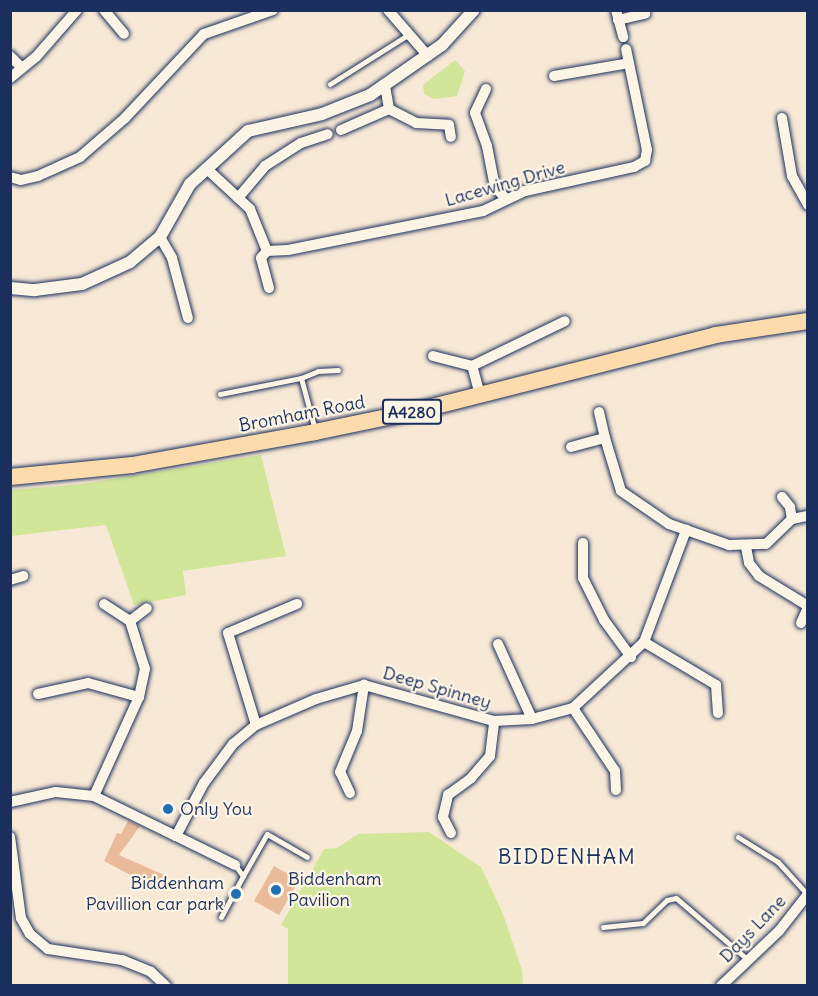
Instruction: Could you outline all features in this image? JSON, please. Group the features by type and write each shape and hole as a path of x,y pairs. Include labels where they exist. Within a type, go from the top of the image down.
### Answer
{"main road":[{"name":"Bromham Road","path":"10,477 132,465 315,432 480,395 716,335 807,321"}],"street":[{"path":"10,78 77,10"},
{"path":"104,10 124,34"},
{"path":"10,177 30,178 80,157 125,118 204,34 273,10"},
{"path":"388,10 428,56"},
{"path":"10,288 35,290 82,284 130,262 160,237 190,184 248,130 322,114 385,86 428,56 474,10"},
{"path":"623,37 617,15 645,14"},
{"path":"554,76 629,63 626,49"},
{"path":"10,56 22,68"},
{"name":"Lacewing Drive","path":"267,251 288,250 483,211 506,199 634,167 645,161 647,150 629,63"},
{"path":"385,86 389,109"},
{"path":"486,89 475,113 487,146 495,187 506,199"},
{"path":"341,130 389,109"},
{"path":"389,109 416,123 448,125 451,137"},
{"path":"782,118 792,177 807,205"},
{"path":"238,198 265,166 301,143 328,134"},
{"path":"207,169 254,216 267,251 261,258 269,288"},
{"path":"160,237 172,258 188,318"},
{"path":"433,356 472,366 565,321"},
{"path":"472,366 480,395"},
{"path":"599,412 621,491 669,524 746,547 766,544 792,519 807,516"},
{"path":"571,447 605,438"},
{"path":"782,497 790,507 792,519"},
{"name":"Deep Spinney","path":"176,836 204,783 233,744 256,724 364,685 494,721 532,719 573,708 631,657 644,642 686,530"},
{"path":"583,543 584,578 604,620 631,657"},
{"path":"746,547 749,563 759,576 807,607 801,623"},
{"path":"10,580 23,576"},
{"path":"94,796 110,753 139,697 145,669 130,621 104,604"},
{"path":"256,724 228,633 259,616 297,604"},
{"path":"130,621 147,608"},
{"path":"644,642 716,685 718,713"},
{"path":"498,644 532,719"},
{"path":"38,694 88,683 139,697"},
{"path":"350,793 340,772 357,731 364,685"},
{"path":"573,708 615,771 616,790"},
{"path":"451,833 443,817 448,795 471,778 490,756 494,721"},
{"path":"10,802 56,792 94,796 235,865"},
{"path":"10,837 21,918 30,934 48,949 122,960 151,972 166,986"},
{"name":"Days Lane","path":"721,986 778,931 807,894"}],"lane":[{"path":"330,84 409,34"},
{"path":"220,394 301,378 318,371 338,370"},
{"path":"301,378 315,432"},
{"path":"221,917 267,834 307,857"},
{"path":"738,837 778,862 807,894"},
{"path":"235,865 243,876"},
{"path":"603,927 643,923 667,900 676,898 748,960"}],"green space":[{"path":"455,60 465,71 457,96 434,99 424,94 423,85"},
{"path":"261,455 286,556 183,571 186,595 134,605 106,525 11,536 11,490 82,484"},
{"path":"429,832 481,867 503,914 522,970 523,985 288,985 288,929 281,925 324,849 337,848 358,834"}],"building":[{"path":"128,821 140,826 119,855 164,875 157,889 104,861 117,833 121,834"},
{"name":"Biddenham Pavilion","path":"274,866 299,880 279,915 254,901"}],"place":[{"name":"Only You","path":"168,809"},
{"name":"Biddenham Pavilion","path":"276,890"},
{"name":"Biddenham Pavillion car park","path":"236,894"}],"district":[{"name":"BIDDENHAM","path":"567,857"}]}
